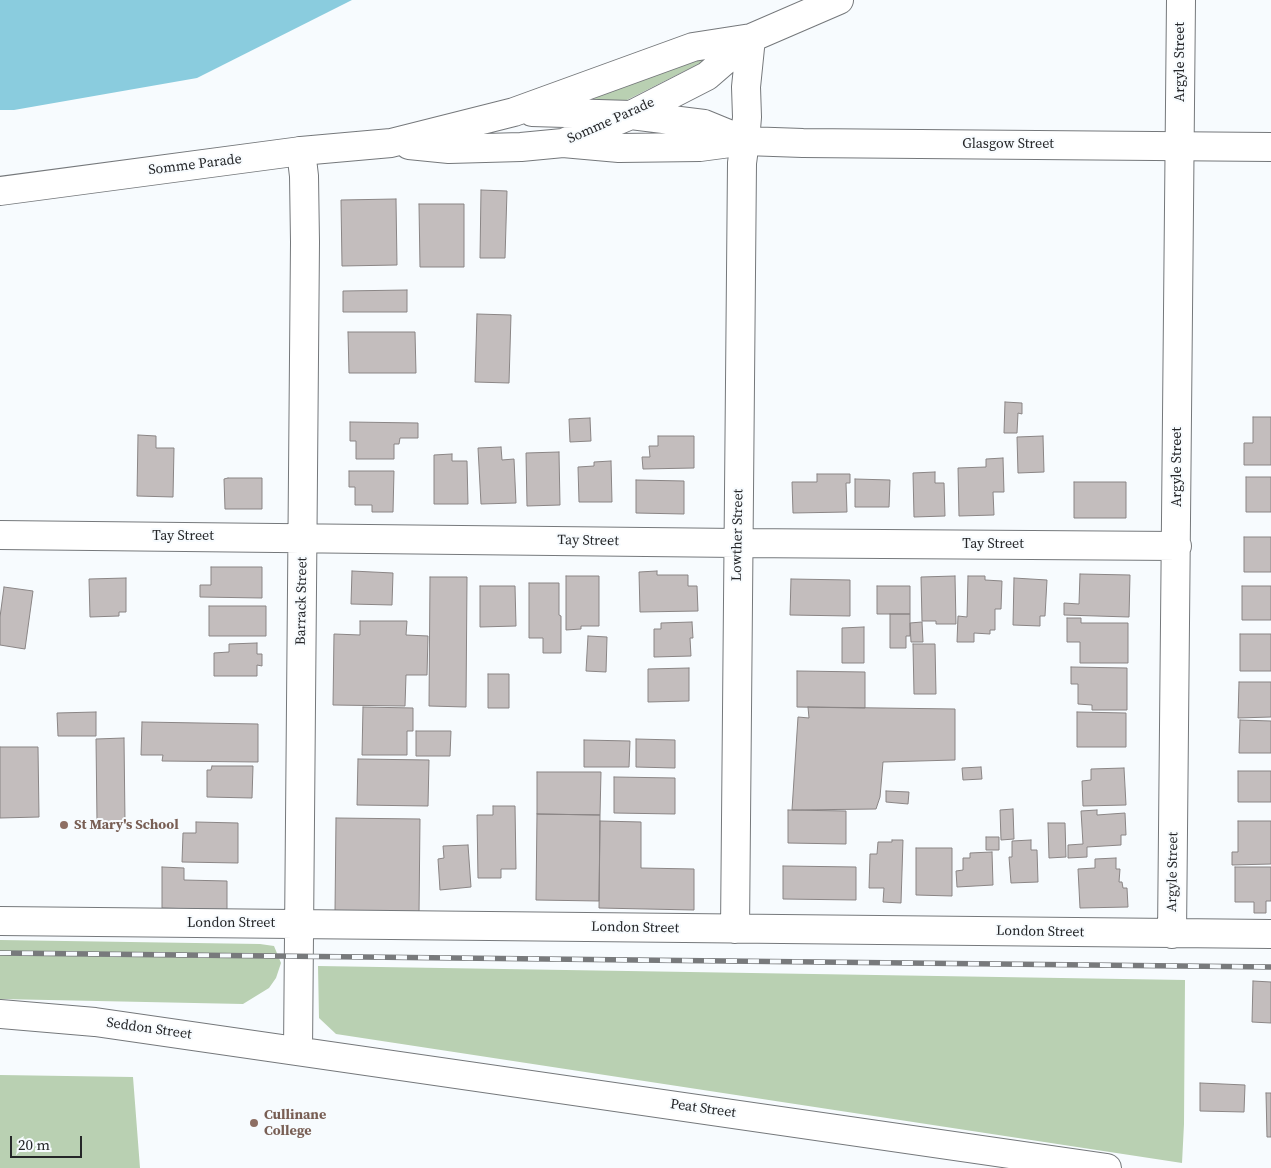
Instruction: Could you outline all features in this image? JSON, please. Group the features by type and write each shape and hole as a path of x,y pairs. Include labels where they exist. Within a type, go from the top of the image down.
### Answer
{"street":[{"name":"Somme Parade","path":"0,191 301,151 391,143 514,112 693,47 751,38 839,0"},
{"name":"Argyle Street","path":"1172,934 1181,0"},
{"name":"Somme Parade","path":"391,143 450,149 520,147 563,143 631,115 707,76 751,38"},
{"name":"Lowther Street","path":"736,929 742,163 747,117 746,87 751,38"},
{"name":"Glasgow Street","path":"514,112 631,115 704,124 745,140"},
{"name":"Glasgow Street","path":"563,143 619,148 691,147 745,140 803,143 1271,147"},
{"name":"Barrack Street","path":"298,1051 305,242 304,176 301,151"},
{"name":"Tay Street","path":"0,535 1176,546"},
{"name":"London Street","path":"0,921 1271,934"},
{"name":"Seddon Street","path":"0,1014 95,1022 298,1051"},
{"name":"Peat Street","path":"298,1051 1107,1168"}],"green space":[{"path":"720,49 722,52 619,104 582,103"},
{"path":"0,940 260,944 274,946 281,963 276,978 269,988 243,1004 0,999"},
{"path":"318,966 1185,980 1182,1163 336,1034 319,1018"},
{"path":"0,1075 133,1077 140,1168 0,1168"}],"water":[{"path":"0,0 352,0 197,78 14,110 0,110"}],"building":[{"path":"481,190 507,191 505,258 480,258"},
{"path":"396,199 397,265 342,266 341,200"},
{"path":"419,204 464,204 464,267 420,267"},
{"path":"407,290 407,312 343,312 343,291"},
{"path":"477,314 511,315 509,383 475,382"},
{"path":"348,332 415,332 416,373 349,373"},
{"path":"1005,402 1022,403 1022,414 1018,413 1017,433 1004,433"},
{"path":"1253,417 1271,417 1271,465 1244,465 1244,443 1253,443"},
{"path":"590,418 591,441 570,442 569,419"},
{"path":"350,422 418,423 418,438 400,438 399,444 394,444 394,459 356,459 356,441 350,441"},
{"path":"138,435 156,436 156,448 174,448 173,497 137,496"},
{"path":"658,436 694,436 694,468 643,469 642,457 650,457 649,446 658,446"},
{"path":"1043,436 1044,472 1018,473 1017,437"},
{"path":"501,447 502,460 514,459 516,503 481,504 478,448"},
{"path":"559,452 560,505 527,506 526,453"},
{"path":"452,454 452,461 467,461 468,504 434,504 434,455"},
{"path":"1003,458 1004,492 993,492 994,515 959,516 958,468 986,467 986,459"},
{"path":"611,461 612,502 579,502 578,467 594,466 594,462"},
{"path":"349,471 394,471 393,512 372,512 372,505 355,505 355,487 349,487"},
{"path":"935,472 935,483 944,483 945,516 914,517 913,473"},
{"path":"817,474 850,474 850,483 846,483 847,512 793,513 792,482 817,482"},
{"path":"1246,477 1271,477 1271,512 1246,512"},
{"path":"262,478 262,509 225,509 224,479"},
{"path":"855,479 890,480 889,507 855,507"},
{"path":"636,480 684,481 684,514 636,513"},
{"path":"1074,482 1126,482 1126,518 1074,518"},
{"path":"1244,537 1271,537 1271,572 1244,572"},
{"path":"211,567 262,567 262,598 200,597 200,585 211,585"},
{"path":"352,571 393,573 392,605 351,604"},
{"path":"657,571 657,575 688,575 688,586 697,586 698,611 640,612 639,572"},
{"path":"1080,574 1130,575 1129,617 1064,615 1064,603 1079,604"},
{"path":"566,576 599,576 599,626 581,626 581,629 566,630"},
{"path":"955,576 956,624 936,624 936,621 922,621 921,577"},
{"path":"968,576 985,576 985,580 1002,581 1001,609 995,609 995,630 990,630 990,634 974,633 974,642 957,642 958,616 967,617"},
{"path":"430,577 467,577 466,707 429,706"},
{"path":"126,578 126,612 119,612 119,616 90,617 89,579"},
{"path":"1014,578 1047,580 1045,616 1040,616 1040,626 1013,625"},
{"path":"791,579 850,580 850,616 790,615"},
{"path":"529,583 559,583 561,653 543,653 543,638 529,638"},
{"path":"480,586 515,586 516,626 480,627"},
{"path":"877,586 910,586 910,614 877,614"},
{"path":"1242,586 1271,586 1271,620 1242,620"},
{"path":"4,587 33,591 25,649 0,645 0,617"},
{"path":"209,606 266,606 266,636 209,636"},
{"path":"890,614 910,614 910,636 906,636 906,648 890,648"},
{"path":"1067,618 1081,618 1081,623 1128,623 1128,663 1080,663 1080,642 1067,642"},
{"path":"360,621 407,621 406,635 428,636 427,675 406,675 405,706 333,705 334,634 360,635"},
{"path":"692,622 693,638 690,638 691,656 654,657 654,629 661,629 661,623"},
{"path":"922,622 923,642 911,642 910,623"},
{"path":"864,627 864,663 842,663 842,628"},
{"path":"1240,634 1271,634 1271,671 1240,671"},
{"path":"588,636 607,637 606,672 586,671"},
{"path":"257,643 257,654 262,654 262,666 257,665 257,676 214,676 214,653 229,652 229,644"},
{"path":"913,644 935,644 936,694 914,694"},
{"path":"1071,667 1127,668 1127,710 1092,710 1092,705 1078,704 1078,684 1071,684"},
{"path":"689,668 689,701 648,702 648,669"},
{"path":"797,671 865,672 865,708 797,707"},
{"path":"488,674 509,674 509,708 488,708"},
{"path":"1239,682 1271,682 1271,717 1238,718"},
{"path":"363,707 413,708 413,731 407,731 407,755 362,755"},
{"path":"808,707 955,709 955,760 883,762 880,797 876,809 792,810 798,717 809,718"},
{"path":"96,712 96,736 58,736 57,713"},
{"path":"1077,712 1126,713 1126,747 1077,747"},
{"path":"1240,720 1271,721 1271,753 1239,753"},
{"path":"142,722 258,724 258,762 162,761 163,755 141,755"},
{"path":"416,731 451,731 450,756 416,756"},
{"path":"124,738 125,822 97,822 96,739"},
{"path":"636,739 675,740 675,768 636,767"},
{"path":"584,740 630,741 629,767 584,767"},
{"path":"0,747 38,747 39,817 0,818"},
{"path":"358,759 429,760 428,806 357,805"},
{"path":"212,766 253,766 252,798 207,797 207,770 211,770"},
{"path":"981,767 982,779 963,780 962,768"},
{"path":"1124,768 1126,805 1083,806 1082,781 1091,780 1091,769"},
{"path":"1238,771 1271,771 1271,802 1238,802"},
{"path":"537,772 601,772 600,815 537,814"},
{"path":"614,777 675,778 675,814 614,813"},
{"path":"886,791 909,792 908,804 886,802"},
{"path":"493,806 515,806 516,869 501,869 501,878 478,878 477,815 493,815"},
{"path":"1013,809 1014,839 1001,840 1000,810"},
{"path":"788,810 846,811 846,844 788,843"},
{"path":"1097,810 1097,815 1125,813 1126,835 1121,835 1121,845 1087,847 1087,857 1068,858 1068,845 1083,844 1081,811"},
{"path":"537,814 600,815 599,901 536,900"},
{"path":"336,818 420,819 419,914 335,912"},
{"path":"600,821 641,822 641,868 694,869 694,910 599,908"},
{"path":"1238,821 1271,821 1271,864 1232,865 1232,852 1238,852"},
{"path":"196,822 238,823 238,863 182,862 183,833 196,833"},
{"path":"1048,823 1065,823 1066,857 1049,858"},
{"path":"986,837 999,837 999,850 986,850"},
{"path":"892,840 903,840 901,903 883,902 884,888 869,888 870,854 877,854 878,842 892,842"},
{"path":"1031,840 1031,850 1037,850 1038,882 1011,883 1009,857 1012,857 1012,841"},
{"path":"468,845 471,887 440,890 438,859 444,858 443,846"},
{"path":"916,848 952,848 952,896 916,895"},
{"path":"992,852 993,885 957,887 956,871 963,870 963,858 970,858 970,853"},
{"path":"1116,858 1116,869 1120,869 1119,882 1122,882 1123,888 1127,888 1128,907 1080,908 1078,869 1095,868 1095,859"},
{"path":"783,866 856,867 856,900 783,899"},
{"path":"162,867 184,868 184,880 227,881 227,910 162,908"},
{"path":"1235,867 1271,867 1271,901 1266,901 1266,913 1254,913 1254,902 1235,902"},
{"path":"1253,981 1271,982 1271,1023 1252,1022"},
{"path":"1200,1083 1245,1085 1244,1112 1200,1111"},
{"path":"1266,1093 1271,1093 1271,1137 1267,1137"}],"railway":[{"path":"0,953 1271,967"}],"place":[{"name":"St Mary's School","path":"64,825"},
{"name":"Cullinane College","path":"254,1123"}]}
